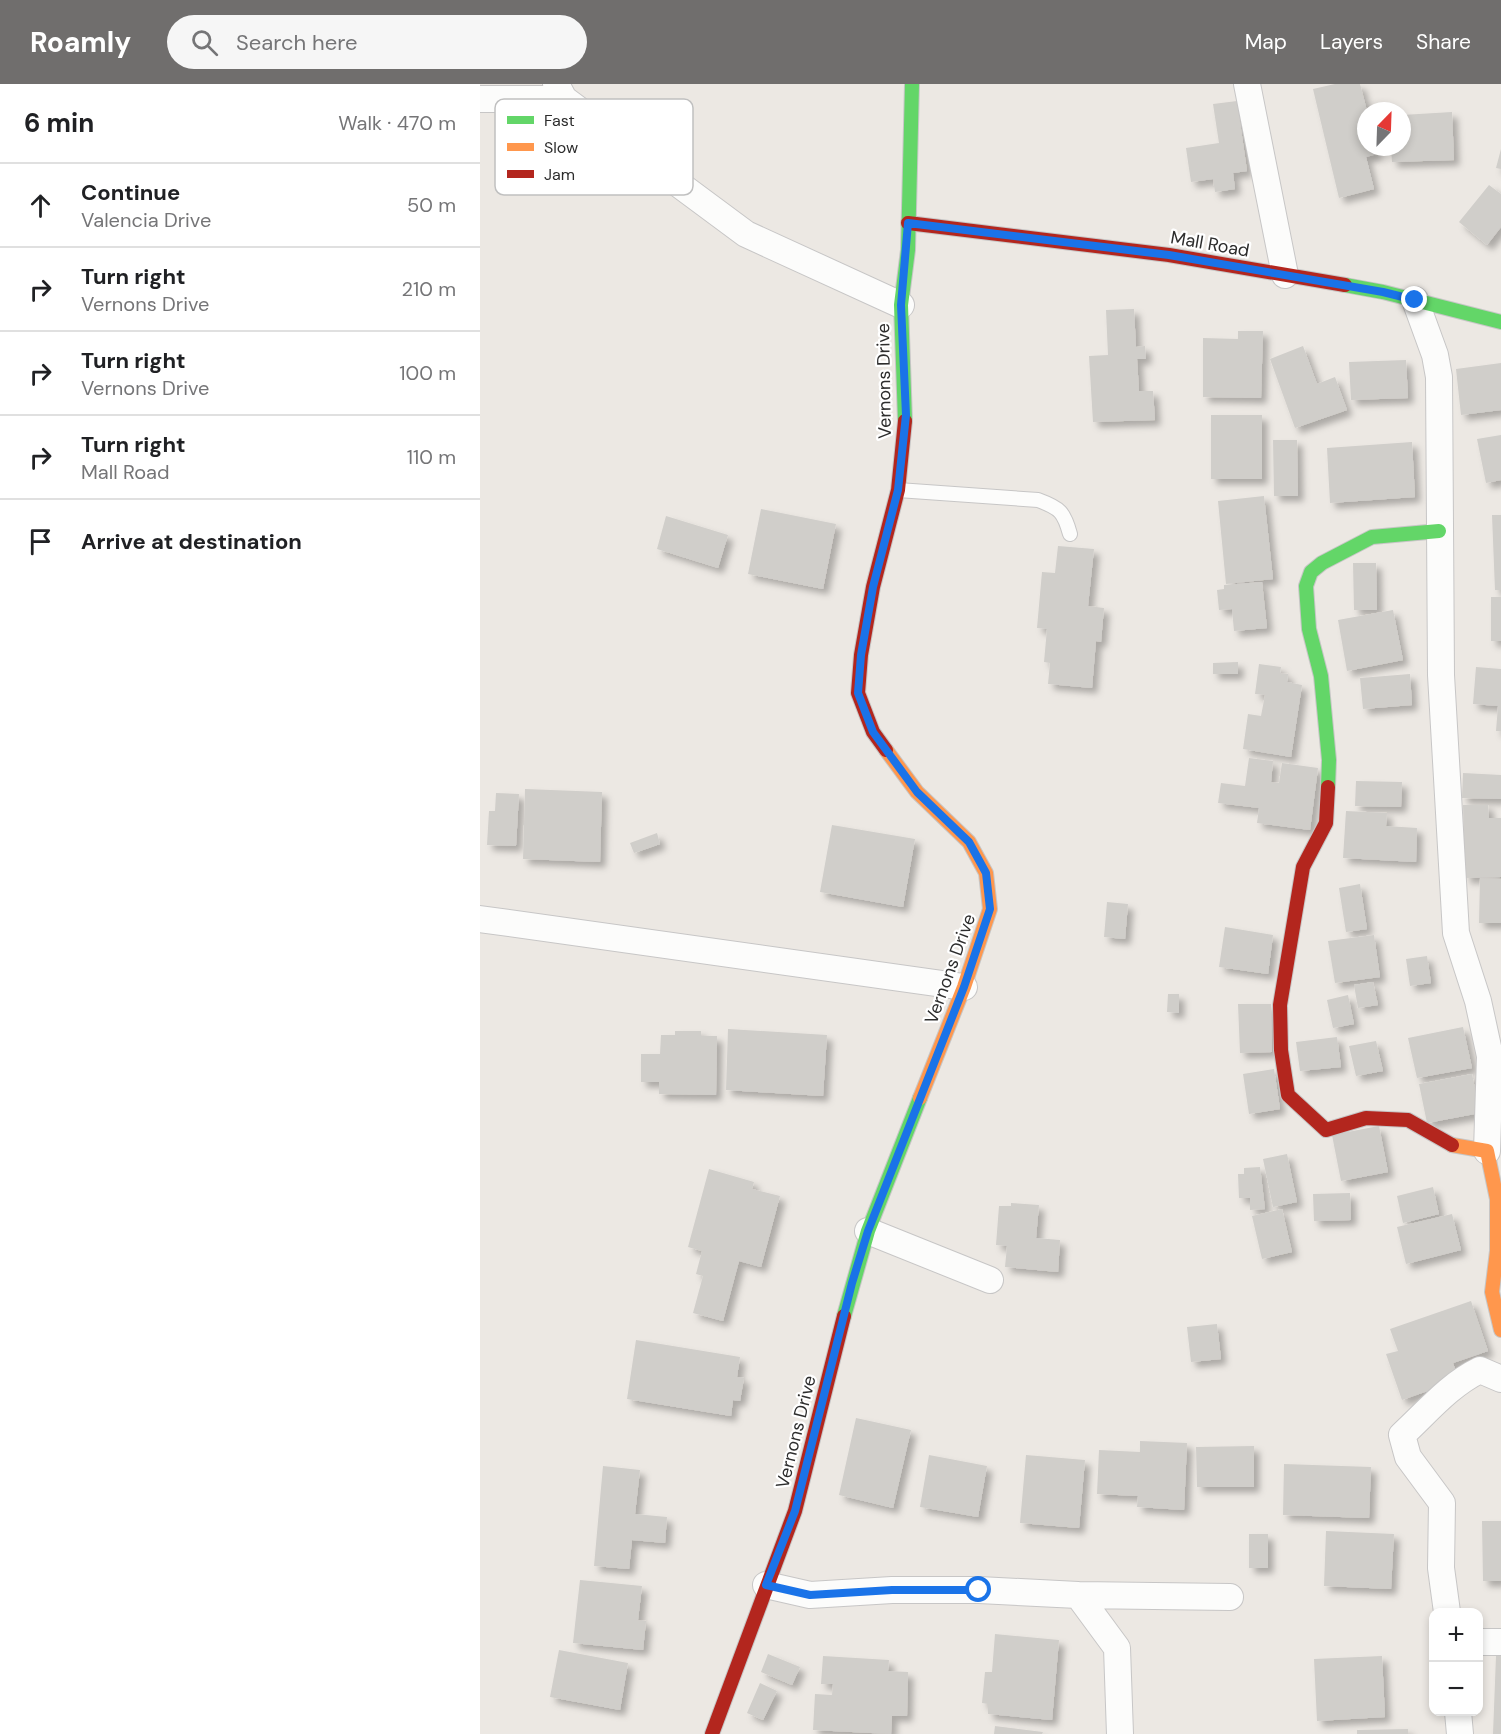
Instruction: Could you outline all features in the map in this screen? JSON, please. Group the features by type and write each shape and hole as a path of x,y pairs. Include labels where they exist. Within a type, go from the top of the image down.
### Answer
{"street":[{"name":"Vernons Drive","path":"712,1734 795,1511 852,1283 868,1231 964,987 990,909 986,873 969,842 917,792 873,732 858,693 861,655 873,587 898,490 906,415 901,305 908,223 912,84"},
{"path":"1247,84 1285,275"},
{"path":"480,99 560,91"},
{"path":"693,193 746,234 901,305"},
{"name":"Mall Road","path":"908,223 1169,255 1415,300 1501,322"},
{"path":"1415,300 1435,355 1438,377 1441,675 1456,933 1478,1001 1490,1056 1487,1151 1497,1199 1497,1251 1492,1292 1501,1330"},
{"path":"1439,531 1372,537 1322,563 1311,572 1306,586 1309,629 1321,676 1329,760 1327,813 1326,823 1303,867 1280,1005 1281,1050 1288,1095 1326,1130 1366,1118 1408,1120 1453,1145 1487,1151"},
{"path":"480,919 964,987"},
{"path":"868,1231 990,1280"},
{"path":"1446,1608 1441,1568 1442,1503 1408,1457 1402,1435 1426,1415 1443,1394 1467,1376 1480,1370 1501,1379"},
{"path":"766,1585 810,1595 892,1590 979,1590 1078,1595 1230,1597"},
{"path":"1078,1595 1117,1648 1120,1734"},
{"path":"1483,1642 1501,1642"},
{"path":"1458,1716 1460,1734"}],"lane":[{"path":"898,490 1038,500 1053,506 1065,515 1070,534"}],"building":[{"path":"1335,84 1360,84 1365,102 1357,102 1357,156 1370,156 1366,157 1374,189 1339,198 1313,89"},
{"path":"1237,101 1247,171 1233,173 1235,189 1215,192 1213,179 1191,182 1186,148 1219,143 1213,104"},
{"path":"1452,112 1454,160 1392,162 1392,156 1411,156 1411,114"},
{"path":"1501,149 1501,169 1496,168"},
{"path":"1489,185 1501,194 1501,227 1487,245 1459,222"},
{"path":"1134,309 1136,347 1145,346 1146,359 1137,359 1139,391 1153,391 1155,420 1093,422 1089,356 1108,355 1106,310"},
{"path":"1238,331 1263,331 1261,398 1203,397 1203,338 1238,339"},
{"path":"1303,346 1317,384 1335,377 1347,410 1295,428 1270,359"},
{"path":"1406,360 1408,398 1351,400 1349,362"},
{"path":"1501,363 1501,410 1461,415 1456,369"},
{"path":"1211,415 1262,415 1262,479 1211,479"},
{"path":"1501,435 1501,480 1486,483 1477,439"},
{"path":"1273,440 1297,440 1298,496 1274,496"},
{"path":"1412,442 1415,497 1330,503 1327,448"},
{"path":"1264,496 1273,579 1226,584 1218,501"},
{"path":"761,509 836,524 823,589 748,574"},
{"path":"1492,515 1501,515 1501,590 1495,590"},
{"path":"666,516 728,535 718,568 657,549"},
{"path":"1058,546 1094,549 1088,606 1104,608 1101,642 1096,641 1092,688 1048,684 1050,663 1044,662 1047,629 1037,628 1042,572 1055,573"},
{"path":"1353,563 1376,563 1377,610 1354,610"},
{"path":"1262,582 1267,628 1234,631 1232,609 1219,610 1217,590 1224,589 1224,585"},
{"path":"1491,597 1501,597 1501,641 1491,641"},
{"path":"1393,610 1403,660 1347,671 1338,620"},
{"path":"1238,662 1238,674 1213,674 1213,663"},
{"path":"1259,664 1281,667 1280,673 1288,674 1287,682 1302,685 1291,757 1243,749 1248,714 1261,716 1265,695 1255,694"},
{"path":"1476,667 1501,669 1501,731 1496,731 1498,706 1473,704"},
{"path":"1410,674 1412,705 1363,709 1360,678"},
{"path":"1249,758 1273,761 1271,782 1279,783 1282,763 1318,768 1310,830 1257,823 1259,808 1218,803 1221,783 1245,786"},
{"path":"1463,773 1501,775 1501,799 1462,798"},
{"path":"1356,781 1402,782 1401,807 1355,806"},
{"path":"525,789 602,792 600,862 523,859"},
{"path":"496,793 519,794 516,846 487,845 489,811 495,811"},
{"path":"1463,805 1488,805 1489,818 1501,818 1501,877 1465,878"},
{"path":"1346,811 1387,813 1386,826 1417,828 1416,862 1343,858"},
{"path":"832,825 915,839 903,907 820,892"},
{"path":"657,833 660,844 634,853 630,843"},
{"path":"1480,878 1501,879 1501,923 1479,923"},
{"path":"1360,884 1367,929 1346,932 1339,888"},
{"path":"1107,902 1128,904 1125,939 1104,937"},
{"path":"1225,927 1273,935 1268,974 1219,967"},
{"path":"1374,935 1380,977 1335,983 1328,941"},
{"path":"1427,956 1431,983 1410,986 1406,959"},
{"path":"1373,982 1378,1005 1358,1008 1354,985"},
{"path":"1168,994 1179,994 1179,1013 1167,1012"},
{"path":"1348,995 1354,1024 1333,1028 1327,1000"},
{"path":"1238,1004 1271,1004 1272,1052 1240,1053"},
{"path":"1463,1027 1472,1068 1417,1078 1408,1038"},
{"path":"728,1029 827,1035 823,1096 726,1090"},
{"path":"675,1031 701,1031 701,1036 717,1036 716,1095 659,1094 659,1082 641,1082 641,1054 660,1054 661,1035 675,1035"},
{"path":"1337,1037 1341,1067 1300,1071 1296,1042"},
{"path":"1376,1041 1383,1071 1356,1076 1349,1046"},
{"path":"1274,1069 1280,1109 1249,1114 1243,1074"},
{"path":"1472,1074 1480,1113 1427,1123 1419,1084"},
{"path":"1379,1126 1388,1172 1341,1181 1332,1135"},
{"path":"1287,1154 1297,1202 1273,1207 1263,1159"},
{"path":"1260,1167 1265,1209 1250,1210 1250,1198 1239,1198 1238,1174 1244,1174 1244,1168"},
{"path":"709,1169 754,1182 752,1189 780,1196 761,1267 739,1261 723,1321 693,1313 703,1276 696,1274 702,1251 688,1247"},
{"path":"1433,1187 1439,1214 1403,1223 1397,1196"},
{"path":"1350,1193 1351,1220 1314,1221 1313,1194"},
{"path":"1011,1203 1039,1205 1036,1238 1060,1240 1058,1272 1005,1267 1007,1246 996,1245 999,1206 1011,1206"},
{"path":"1282,1209 1292,1252 1262,1259 1252,1216"},
{"path":"1452,1214 1461,1250 1406,1264 1397,1227"},
{"path":"1471,1301 1488,1351 1453,1363 1459,1380 1402,1400 1386,1354 1398,1351 1390,1329"},
{"path":"1217,1324 1221,1359 1191,1362 1187,1327"},
{"path":"636,1340 740,1357 737,1377 744,1378 740,1401 733,1400 731,1416 627,1399"},
{"path":"856,1418 911,1430 893,1508 839,1495"},
{"path":"1140,1441 1187,1443 1184,1510 1137,1507 1138,1496 1097,1494 1099,1450 1140,1452"},
{"path":"1254,1446 1254,1487 1197,1487 1196,1447"},
{"path":"929,1455 987,1466 978,1517 920,1507"},
{"path":"1026,1455 1085,1460 1079,1528 1020,1523"},
{"path":"1284,1464 1371,1467 1369,1518 1283,1515"},
{"path":"603,1466 640,1470 635,1514 667,1517 665,1543 632,1540 629,1569 594,1566"},
{"path":"1482,1521 1501,1521 1501,1581 1483,1581"},
{"path":"1326,1531 1394,1534 1391,1589 1324,1586"},
{"path":"1249,1534 1268,1534 1268,1568 1249,1568"},
{"path":"580,1580 642,1586 638,1620 646,1621 643,1650 573,1643"},
{"path":"995,1634 1059,1640 1052,1720 988,1714 988,1704 982,1703 985,1672 992,1672"},
{"path":"559,1650 628,1663 620,1710 550,1697"},
{"path":"768,1654 800,1667 792,1685 761,1672"},
{"path":"823,1656 889,1660 888,1671 908,1672 907,1716 892,1716 891,1734 813,1730 815,1694 832,1695 833,1684 821,1684"},
{"path":"1382,1656 1385,1717 1317,1721 1314,1659"},
{"path":"1496,1656 1501,1656 1501,1734 1493,1734"},
{"path":"760,1683 777,1691 763,1720 747,1713"},
{"path":"995,1726 1043,1732 1042,1734 994,1734"},
{"path":"1408,1729 1408,1734 1357,1734 1357,1730"}],"traffic: fast":[{"path":"905,421 901,305 908,250 912,84"},
{"path":"1345,285 1383,292 1501,322"},
{"path":"1328,787 1329,760 1321,676 1309,629 1306,586 1311,572 1322,563 1372,537 1439,531"},
{"path":"844,1316 868,1231 920,1098"}],"traffic: slow":[{"path":"886,750 917,792 969,842 986,873 990,909 964,987 920,1098"},
{"path":"1452,1145 1487,1151 1497,1199 1497,1251 1492,1292 1501,1330"}],"traffic: jam":[{"path":"908,223 1169,255 1345,285"},
{"path":"886,750 873,732 858,693 861,655 873,587 898,490 905,421"},
{"path":"1328,787 1326,823 1303,867 1280,1005 1281,1050 1288,1095 1326,1130 1366,1118 1408,1120 1452,1145"},
{"path":"712,1734 795,1511 844,1316"}],"route":[{"path":"979,1590 892,1590 810,1595 766,1585 795,1511 852,1283 868,1231 964,987 990,909 986,873 969,842 917,792 873,732 858,693 861,655 873,587 898,490 906,415 901,305 908,250 908,223 1169,255 1383,292 1415,300"}]}
